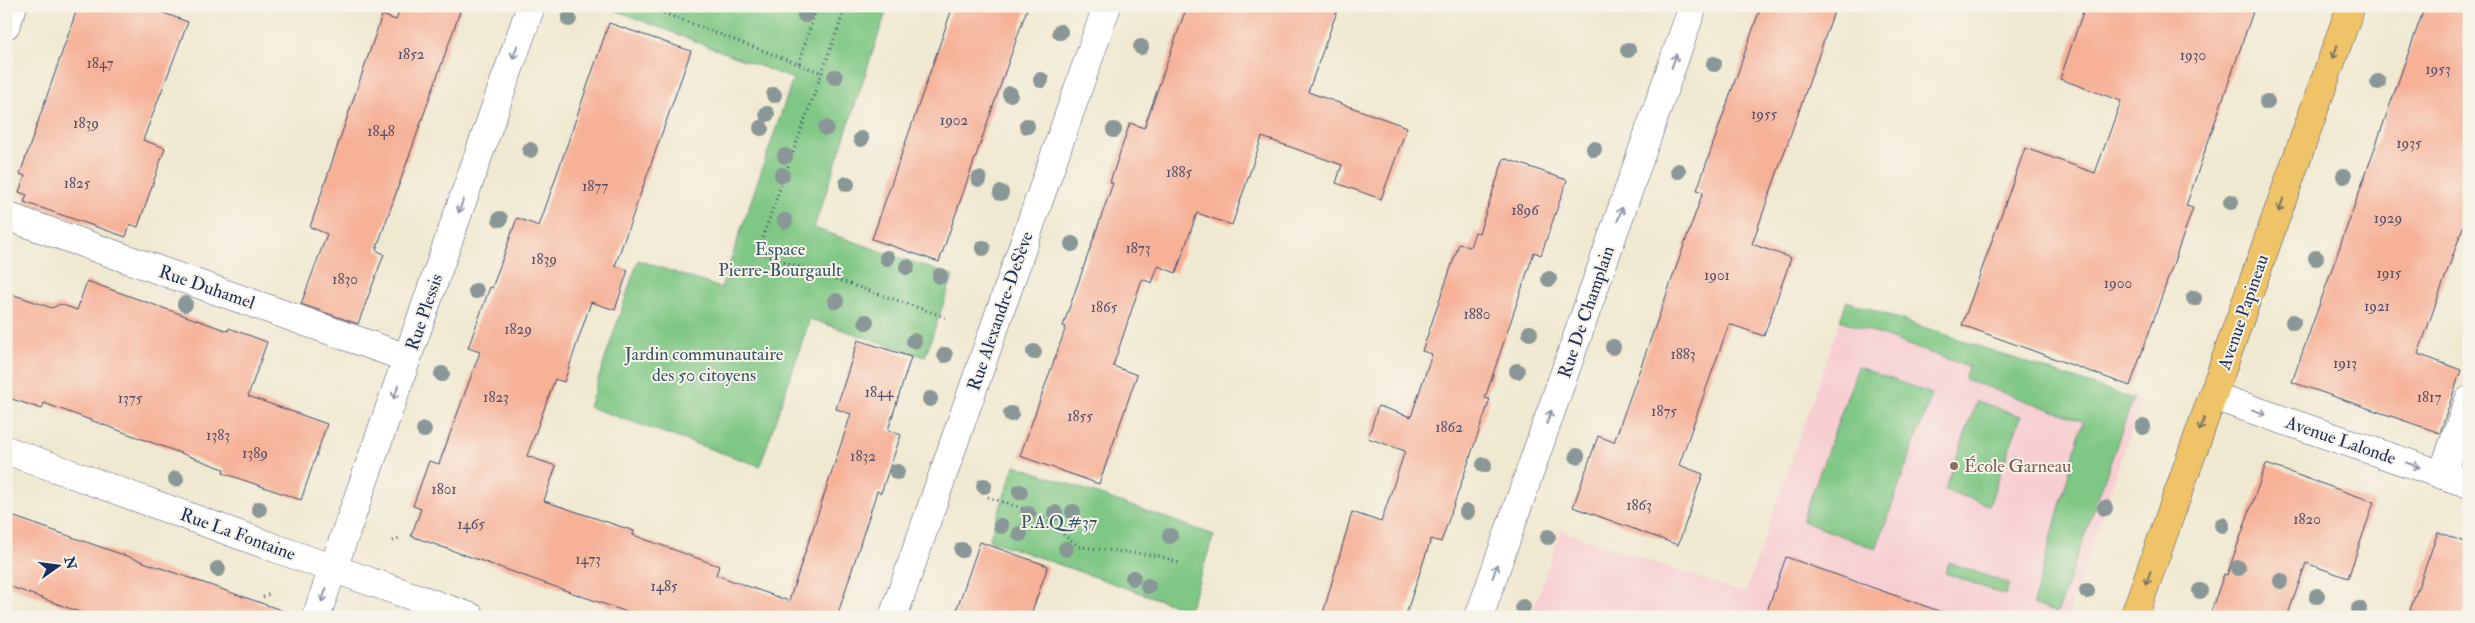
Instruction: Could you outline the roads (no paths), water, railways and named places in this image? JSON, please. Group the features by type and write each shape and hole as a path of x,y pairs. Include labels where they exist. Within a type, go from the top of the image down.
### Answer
{"main road":[{"name":"Avenue Papineau","path":"2134,617 2351,6"}],"street":[{"path":"6,25 13,6"},
{"name":"Rue Plessis","path":"316,617 531,6"},
{"name":"Rue Alexandre-DeSève","path":"893,617 1107,6"},
{"name":"Rue De Champlain","path":"1479,617 1693,6"},
{"name":"Rue Duhamel","path":"6,216 407,358"},
{"name":"Avenue Lalonde","path":"2213,396 2469,484"},
{"path":"2442,475 2469,400"},
{"name":"Rue La Fontaine","path":"6,450 471,617"}],"place":[{"name":"École Garneau","path":"1954,466"}],"park label":[{"name":"Espace Pierre-Bourgault","path":"780,259"},
{"name":"Jardin communautaire des 50 citoyens","path":"704,364"},
{"name":"P.A.Q #37","path":"1059,522"}]}
